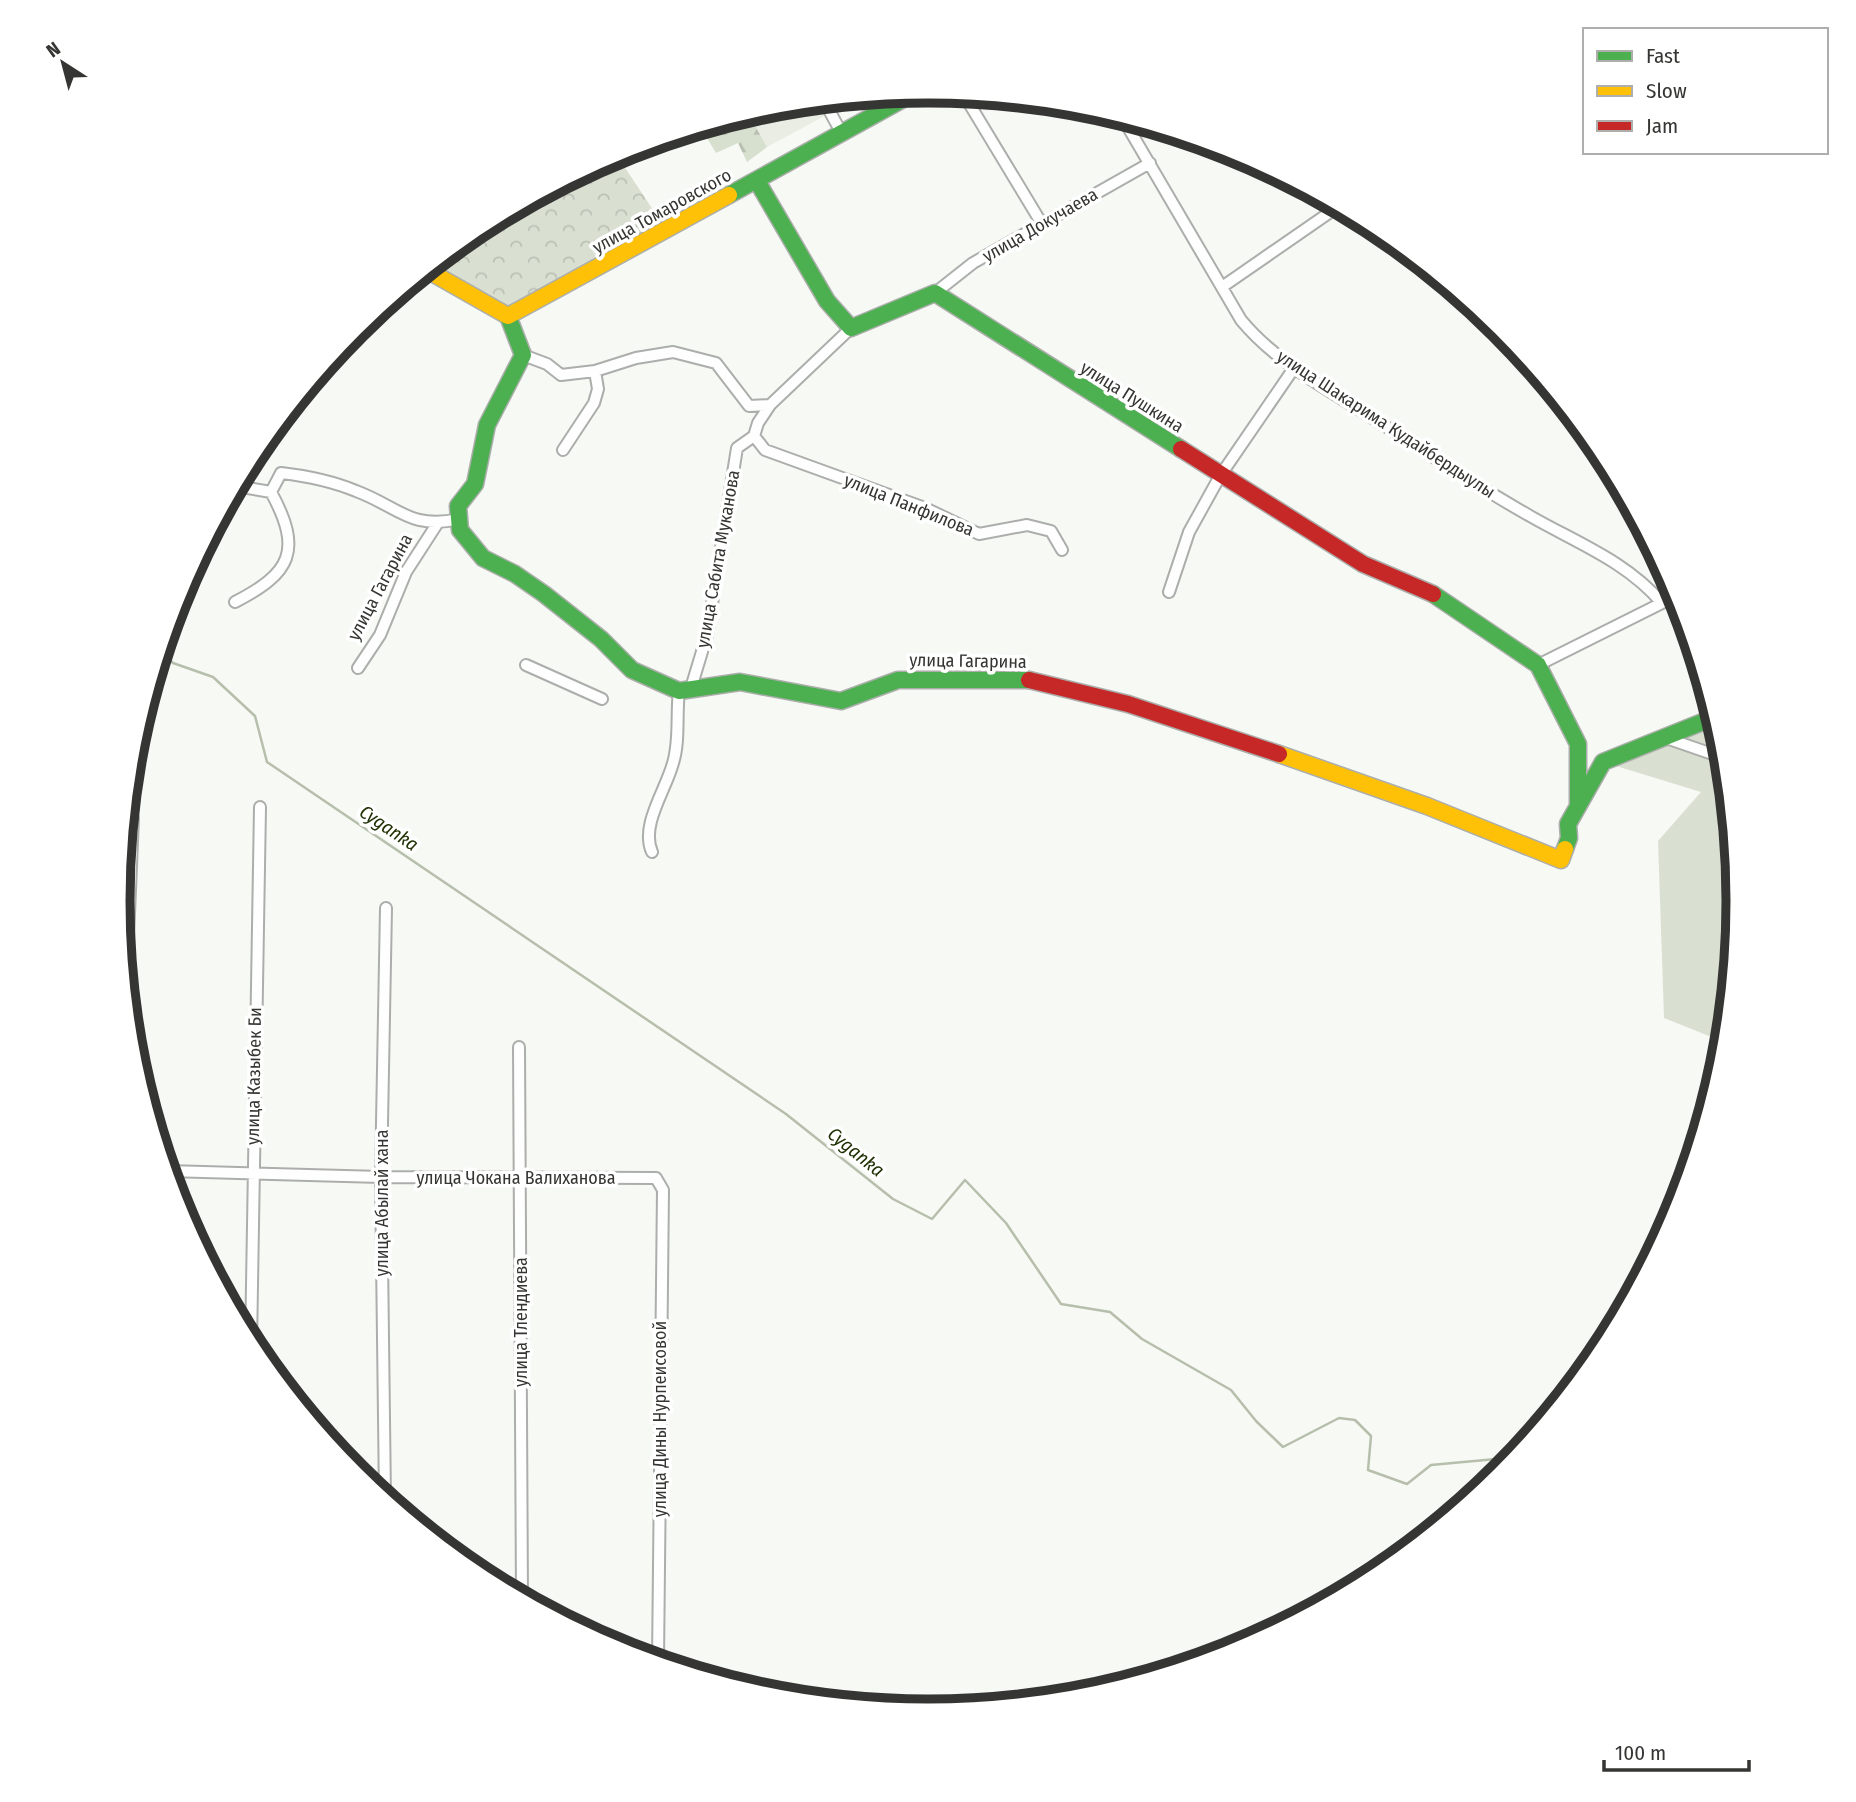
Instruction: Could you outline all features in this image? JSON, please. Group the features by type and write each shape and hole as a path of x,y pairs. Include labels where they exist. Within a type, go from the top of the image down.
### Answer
{"street":[{"name":"улица Томаровского","path":"508,316 893,104"},
{"path":"970,105 1042,224"},
{"path":"829,110 841,132"},
{"name":"улица Шакарима Кудайбердыулы","path":"1129,129 1241,320 1258,341 1294,368 1530,517 1622,565 1662,603"},
{"name":"улица Докучаева","path":"935,293 974,263 1150,163"},
{"path":"757,181 827,301 851,328 935,293"},
{"path":"1222,287 1330,212"},
{"path":"434,274 508,316 523,355 487,425 475,485 458,506 460,530 483,558 515,574 544,594 601,639 632,670 685,690"},
{"name":"улица Пушкина","path":"935,293 1220,476 1282,511 1363,564 1441,597 1538,665 1578,744 1578,808"},
{"name":"улица Сабита Муканова","path":"652,852 647,841 649,827 674,760 685,690 707,635 737,448 754,436 758,423 770,405 851,328"},
{"path":"523,355 548,364 561,375 595,372 636,358 673,352 716,363 749,406 758,423"},
{"path":"1169,592 1189,531 1220,476 1294,368"},
{"path":"563,450 594,403 598,389 595,372"},
{"path":"749,406 770,405"},
{"name":"улица Панфилова","path":"754,436 765,450 925,508 979,534 1027,525 1051,531 1062,550"},
{"name":"улица Гагарина","path":"271,492 281,473 316,478 357,491 411,520 437,524 459,519"},
{"path":"235,602 264,587 284,568 288,544 283,514 271,492 246,488"},
{"name":"улица Гагарина","path":"358,668 380,635 405,572 437,524"},
{"path":"1538,665 1667,601"},
{"path":"526,665 603,699"},
{"name":"улица Гагарина","path":"685,690 740,682 841,701 898,680 1026,679 1128,704 1242,740 1386,794 1427,806 1561,860 1569,838 1569,824 1578,808"},
{"path":"1578,808 1603,762 1705,721"},
{"path":"1666,738 1712,754"},
{"name":"улица Казыбек Би","path":"251,1322 260,807"},
{"name":"улица Абылай хана","path":"385,1485 381,1177 386,908"},
{"name":"улица Тлендиева","path":"519,1046 522,1588"},
{"name":"улица Чокана Валиханова","path":"178,1171 381,1177 656,1178"},
{"name":"улица Дины Нурпеисовой","path":"656,1178 663,1190 658,1651"}],"shaded area":[{"path":"838,109 767,147 754,123"}],"green space":[{"path":"754,123 767,147 747,162 738,143 716,153 705,135"},
{"path":"623,164 661,222 505,309 440,270 529,210"},
{"path":"1705,721 1719,797 1726,901 1724,953 1713,1038 1664,1018 1658,841 1701,792 1603,762"}],"waterway":[{"name":"Cyganka","path":"169,659 173,663 213,677 255,716 267,762 786,1114 893,1199 932,1219 965,1180 1006,1223 1061,1304 1110,1312 1142,1339 1231,1390 1256,1421 1283,1447 1339,1418 1355,1420 1371,1436 1368,1470 1407,1484 1431,1465 1497,1459"}],"traffic: fast":[{"path":"729,195 894,104"},
{"path":"757,181 827,301 851,328 935,293 1181,449"},
{"path":"508,316 523,355 487,425 475,484 458,506 460,530 483,558 515,574 544,594 601,639 632,670 679,691 740,682 841,701 898,680 1029,680"},
{"path":"1433,594 1538,665 1578,744 1578,804"},
{"path":"1565,849 1569,838 1568,824 1603,762 1705,721"}],"traffic: slow":[{"path":"434,274 508,316 729,195"},
{"path":"1279,754 1427,806 1561,860 1565,849"}],"traffic: jam":[{"path":"1181,449 1363,564 1433,594"},
{"path":"1029,680 1128,704 1279,754"}]}
